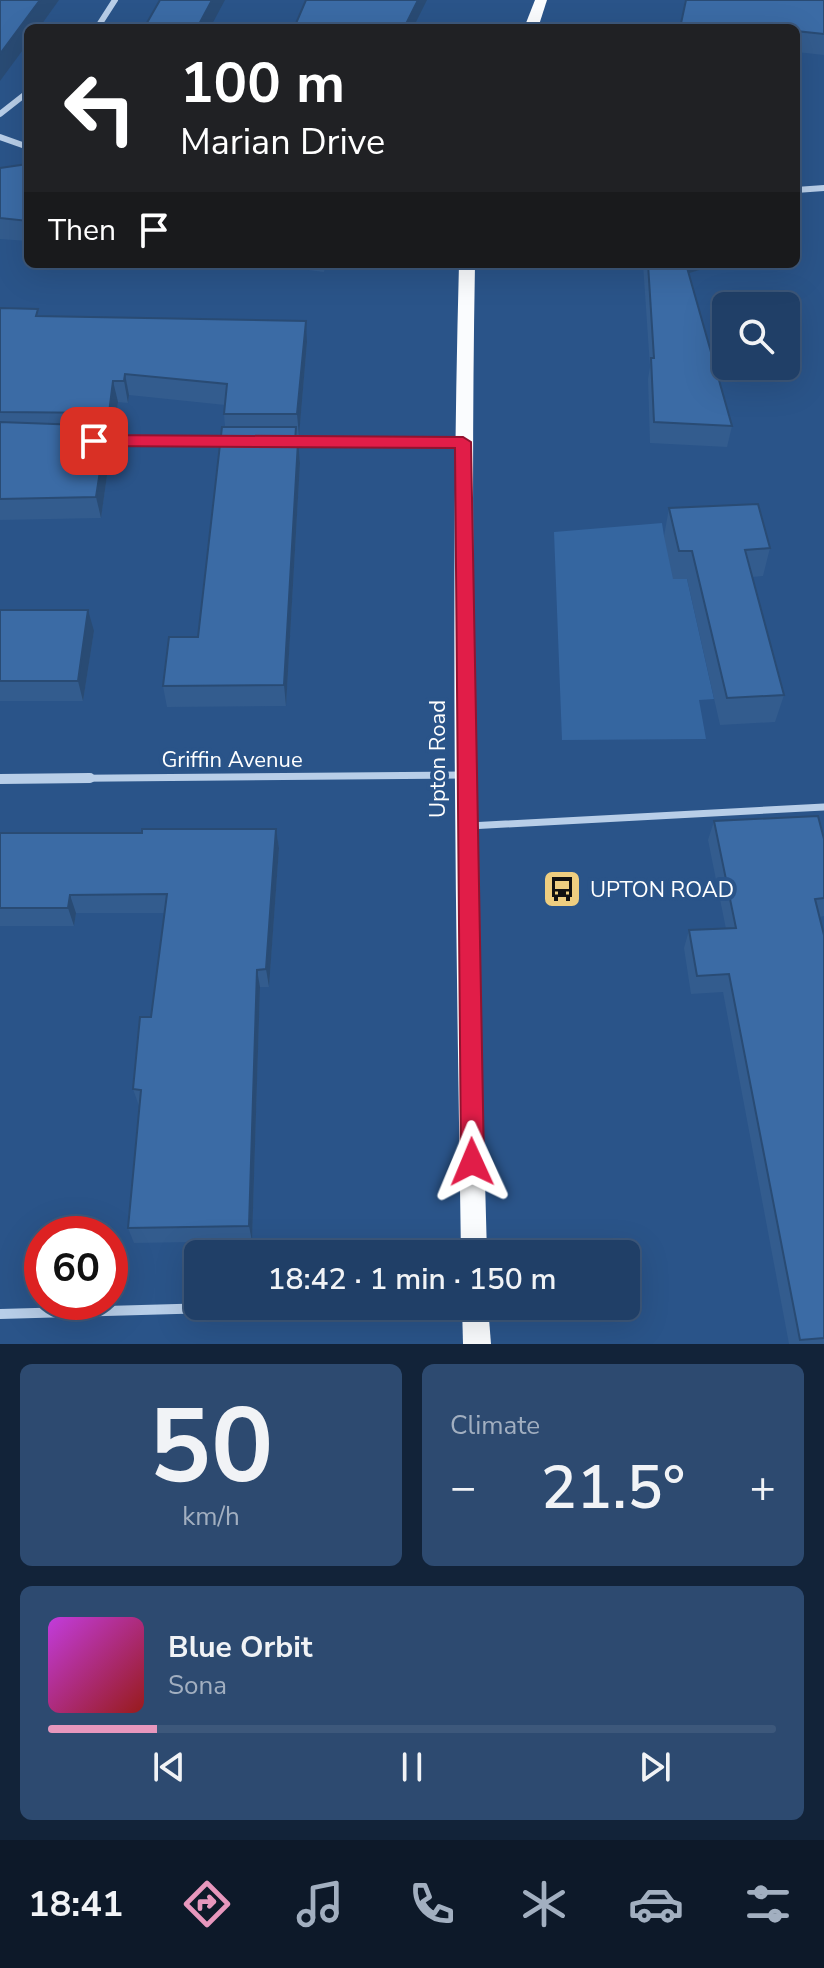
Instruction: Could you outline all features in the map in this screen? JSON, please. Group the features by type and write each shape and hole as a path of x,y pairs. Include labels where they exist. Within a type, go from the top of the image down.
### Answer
{"main road":[{"path":"532,24 541,0"},
{"name":"Upton Road","path":"467,268 463,442 464,775 474,1240"},
{"path":"476,1320 477,1344"}],"street":[{"path":"100,24 115,0"},
{"path":"0,114 24,95"},
{"path":"0,137 24,146"},
{"path":"800,190 824,188"},
{"path":"94,441 247,442"},
{"path":"278,442 463,442"},
{"name":"Griffin Avenue","path":"0,779 464,775"},
{"path":"0,1314 184,1309"}],"lane":[{"path":"465,826 824,807"}],"shaded area":[{"path":"662,523 664,536 687,579 714,699 699,700 706,739 562,740 554,532"}],"building":[{"path":"0,0 40,0 0,54"},
{"path":"160,0 212,0 199,24 146,24"},
{"path":"306,0 418,0 406,24 296,24"},
{"path":"686,0 824,0 824,34 800,31 800,24 681,24"},
{"path":"24,165 24,221 0,218 0,168"},
{"path":"648,268 687,268 712,356 712,380 719,380 732,426 654,422 651,358 654,358"},
{"path":"0,308 38,309 36,316 306,321 297,414 224,414 227,384 125,374 124,381 113,381 109,413 0,412"},
{"path":"0,422 107,426 96,497 0,499"},
{"path":"222,427 296,427 295,442 298,442 284,685 163,686 169,637 198,637"},
{"path":"758,504 770,548 745,550 784,695 727,698 692,551 679,551 669,508"},
{"path":"0,610 88,610 78,681 0,681"},
{"path":"818,816 824,839 824,898 815,899 824,935 824,1338 800,1340 729,974 697,976 689,930 736,928 714,821"},
{"path":"142,829 276,829 266,969 257,970 249,1226 128,1228 141,1090 133,1089 140,1017 151,1017 167,894 70,895 68,908 0,908 0,833 142,833"}],"place":[{"name":"UPTON ROAD","path":"562,889"}],"route":[{"path":"94,441 463,442 464,775 472,1162"}]}
